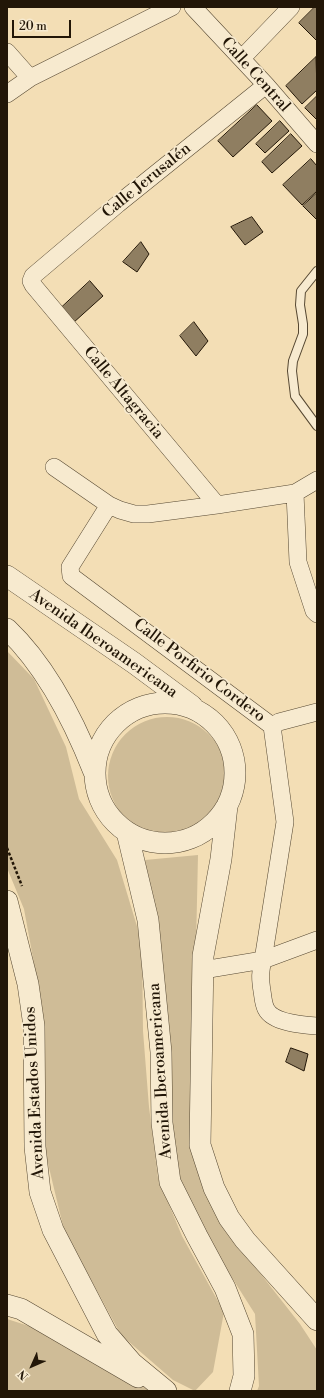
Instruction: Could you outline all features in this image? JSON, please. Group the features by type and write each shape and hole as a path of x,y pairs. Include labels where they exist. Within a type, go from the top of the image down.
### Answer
{"street":[{"path":"7,94 30,78 172,7"},
{"name":"Calle Central","path":"193,7 242,58 317,144"},
{"path":"242,58 291,7"},
{"path":"7,52 30,78"},
{"name":"Calle Jerusalén","path":"31,281 33,276 118,204 266,85"},
{"name":"Calle Altagracia","path":"31,281 33,286 217,505"},
{"path":"54,466 109,505 128,512 148,514 295,493 317,480"},
{"path":"295,493 298,562 314,611 317,614"},
{"name":"Calle Porfirio Cordero","path":"109,505 70,567 71,576 272,726 285,822 260,973 264,1001 266,1010 274,1016 288,1022 317,1026"},
{"name":"Avenida Iberoamericana","path":"7,576 134,663 198,712"},
{"path":"7,629 45,673 79,735 94,772 98,795 109,816 127,832 148,842 179,842 194,838 214,825 227,806"},
{"path":"94,772 99,748 111,728 129,713 152,704 176,704 198,712 216,725 228,743 235,764 234,786 227,806 221,859 203,956 200,1144 214,1188 229,1218 244,1240 317,1320"},
{"path":"272,726 279,722 317,712"},
{"name":"Avenida Iberoamericana","path":"127,832 148,920 161,1052 162,1123 170,1182 225,1288 243,1334 244,1376 240,1391"},
{"name":"Avenida Estados Unidos","path":"16,897 34,1026 34,1147 40,1192 53,1230 107,1334 132,1363 165,1390"},
{"path":"203,970 263,960 317,940"},
{"path":"7,1305 21,1309 118,1366 165,1390"}],"lane":[{"path":"317,271 302,291 300,305 303,334 293,361 292,371 295,396 317,426"}],"path":[{"path":"7,848 16,897"}],"shaded area":[{"path":"7,651 34,679 66,747 79,799 117,860 142,943 143,1031 149,1107 158,1178 182,1236 224,1312 213,1372 195,1391 173,1380 121,1335 64,1230 44,1147 40,996 24,909 7,868"},
{"path":"167,717 190,721 209,734 222,753 226,776 222,799 209,818 190,831 167,835 144,831 125,818 112,799 108,776 112,753 125,734 144,721"},
{"path":"198,855 193,1083 217,1213 256,1268 300,1324 317,1350 317,1391 257,1391 259,1386 255,1314 191,1215 168,1141 166,1017 145,860"},
{"path":"7,1319 32,1327 151,1391 7,1391"}],"building":[{"path":"315,7 317,8 317,41 299,23"},
{"path":"316,57 317,90 302,104 286,86"},
{"path":"317,96 317,120 305,108"},
{"path":"257,105 272,121 233,157 218,141"},
{"path":"280,121 289,131 265,153 256,144"},
{"path":"291,134 302,146 272,173 262,162"},
{"path":"311,159 317,166 317,191 302,205 283,185"},
{"path":"317,193 317,220 303,206"},
{"path":"252,217 263,232 245,245 231,227"},
{"path":"141,242 149,254 137,272 123,262"},
{"path":"90,281 103,296 73,323 60,309"},
{"path":"194,322 208,341 196,356 180,336"},
{"path":"291,1048 308,1054 304,1071 286,1062"}]}
